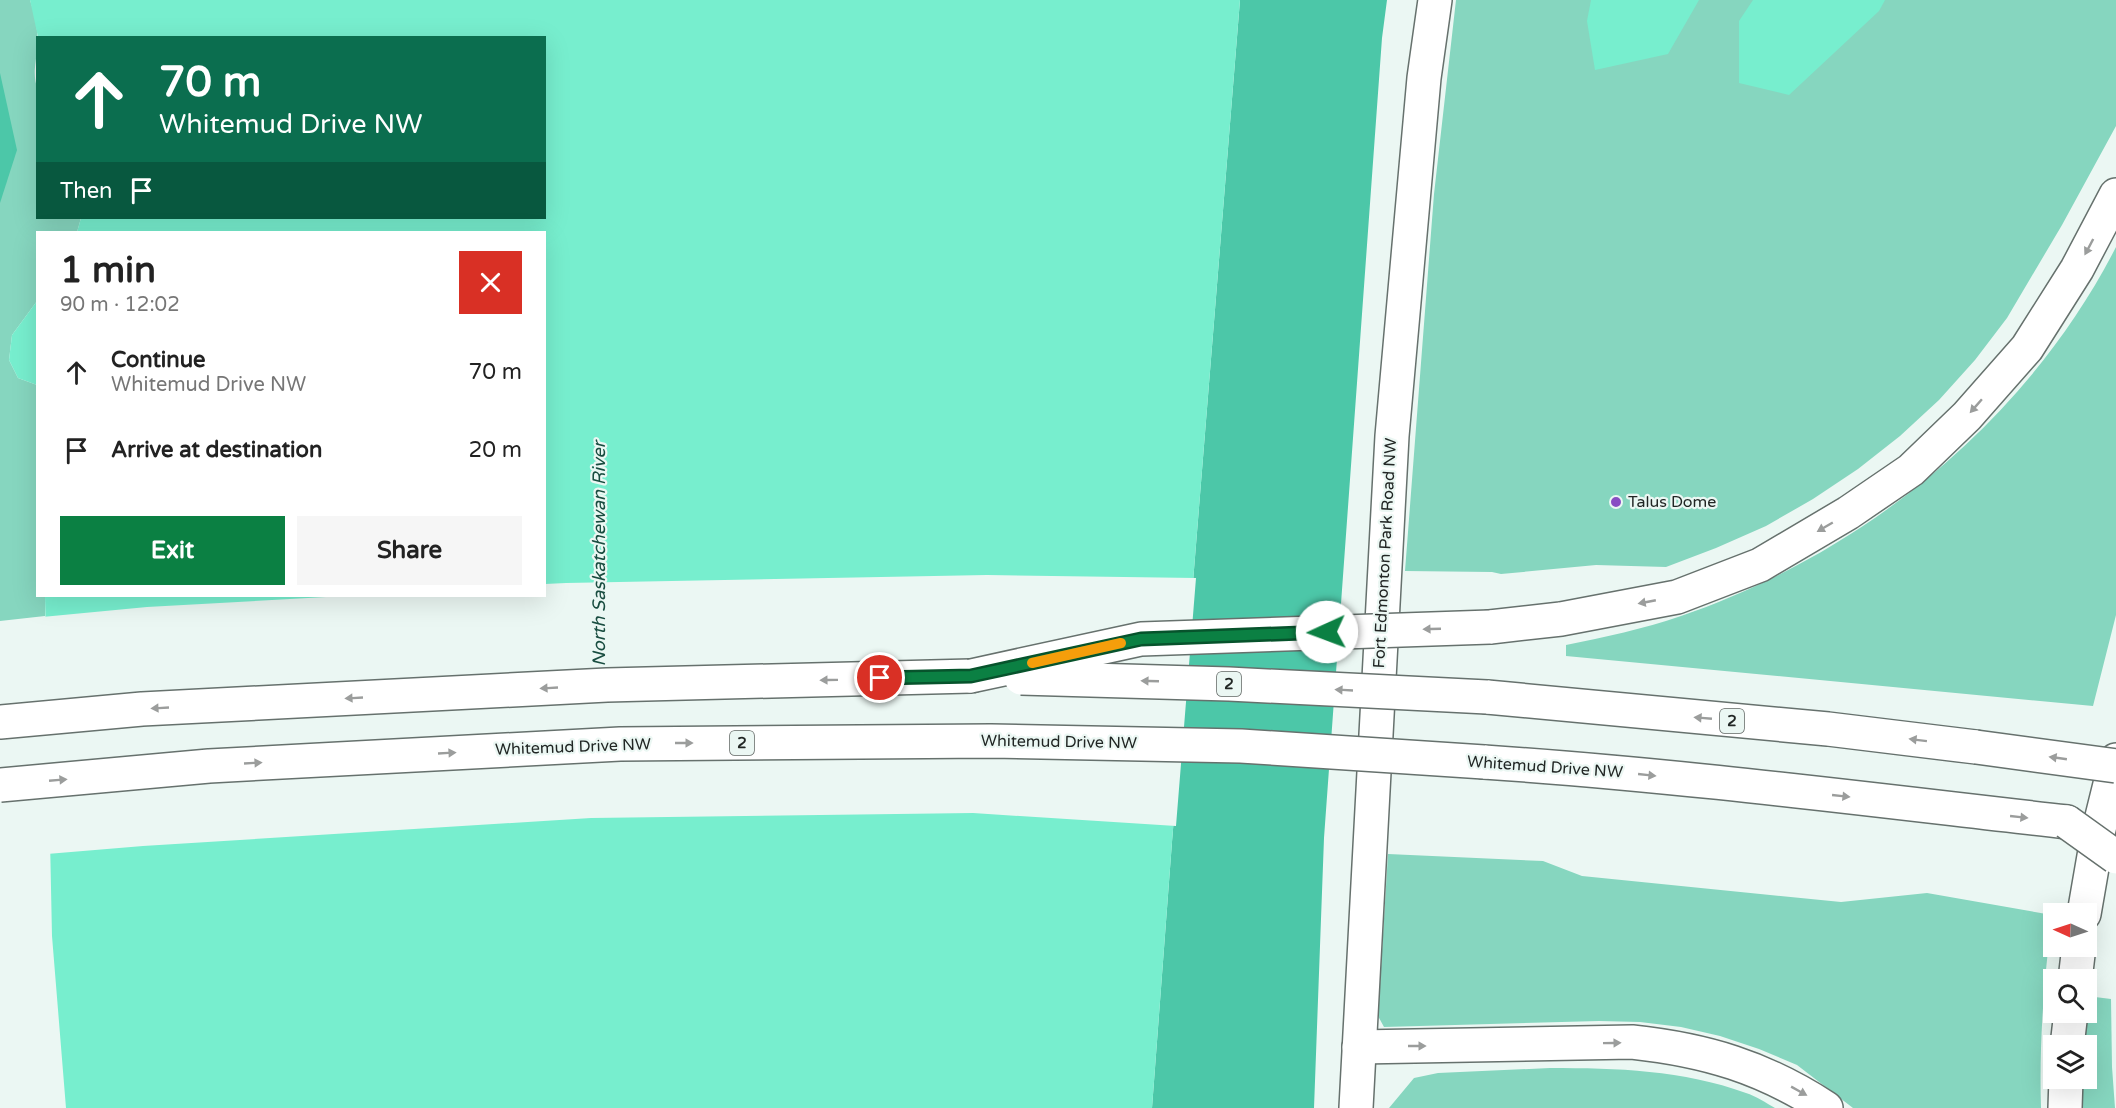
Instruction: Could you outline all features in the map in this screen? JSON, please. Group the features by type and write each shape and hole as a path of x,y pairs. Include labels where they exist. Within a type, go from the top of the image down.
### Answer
{"main road":[{"name":"Fort Edmonton Park Road NW","path":"1356,1108 1392,436 1424,78 1435,0"},
{"path":"971,676 1141,639 1490,627 1561,619 1677,597 1760,565 1848,513 1911,470 1967,416 2027,348 2077,268 2116,195"},
{"name":"2","path":"0,722 141,709 607,684 971,676 1229,684 1487,697 1828,729 2116,766"},
{"name":"Whitemud Drive NW","path":"0,785 209,766 620,744 1003,741 1241,746 1585,769 1709,781 2116,829"},
{"path":"2086,903 2098,833 2116,760"},
{"path":"2067,822 2116,857"},
{"path":"1359,1047 1632,1042 1676,1047 1720,1058 1761,1072 1801,1092 1826,1108"},
{"path":"2065,1108 2066,1089"}],"shaded area":[{"path":"0,0 30,0 37,36 36,219 81,219 77,231 36,231 36,302 12,335 9,360 18,378 36,385 36,597 45,597 45,616 0,621"},
{"path":"1240,0 1387,0 1382,38 1324,838 1314,1108 1152,1108 1172,842"},
{"path":"1456,0 2116,0 2116,126 2062,225 2007,318 1975,360 1939,400 1900,436 1858,469 1813,499 1766,526 1666,567 1596,565 1501,574 1405,571 1434,194"},
{"path":"0,73 17,150 0,203"},
{"path":"2116,247 2116,615 2093,706 1566,656 1566,645 1667,621 1749,589 1814,556 1876,517 1934,473 1988,424 2036,369 2079,310"},
{"path":"1388,854 1543,861 1582,876 1841,902 1927,893 2043,913 2043,957 2048,957 2047,969 2043,969 2041,1108 1853,1108 1797,1065 1720,1036 1681,1027 1640,1022 1599,1021 1384,1027 1378,1016"},
{"path":"2097,997 2111,999 2115,1108 2083,1108 2083,1089 2097,1089 2097,1035 2085,1035 2085,1023 2097,1023"},
{"path":"1550,1068 1625,1070 1698,1079 1746,1093 1775,1108 1389,1108 1414,1078 1438,1073"}],"water":[{"name":"North Saskatchewan River","path":"30,0 1240,0 1152,1108 66,1108 52,936 45,597 546,597 546,231 77,231 81,219 546,219 546,36 38,36"},
{"path":"1591,0 1699,0 1668,54 1595,70 1587,21"},
{"path":"1753,0 1885,0 1879,11 1789,95 1739,83 1739,21"},
{"path":"36,302 36,384 18,378 9,360 12,335"}],"pier":[{"path":"987,575 1196,578 1176,826 973,813 591,818 47,854 42,617 147,607 326,597 546,597 546,584"}],"slow traffic":[{"path":"1032,663 1121,643"}],"place":[{"name":"Talus Dome","path":"1616,502"}],"route":[{"path":"880,678 971,676 1141,639 1327,632"}]}
